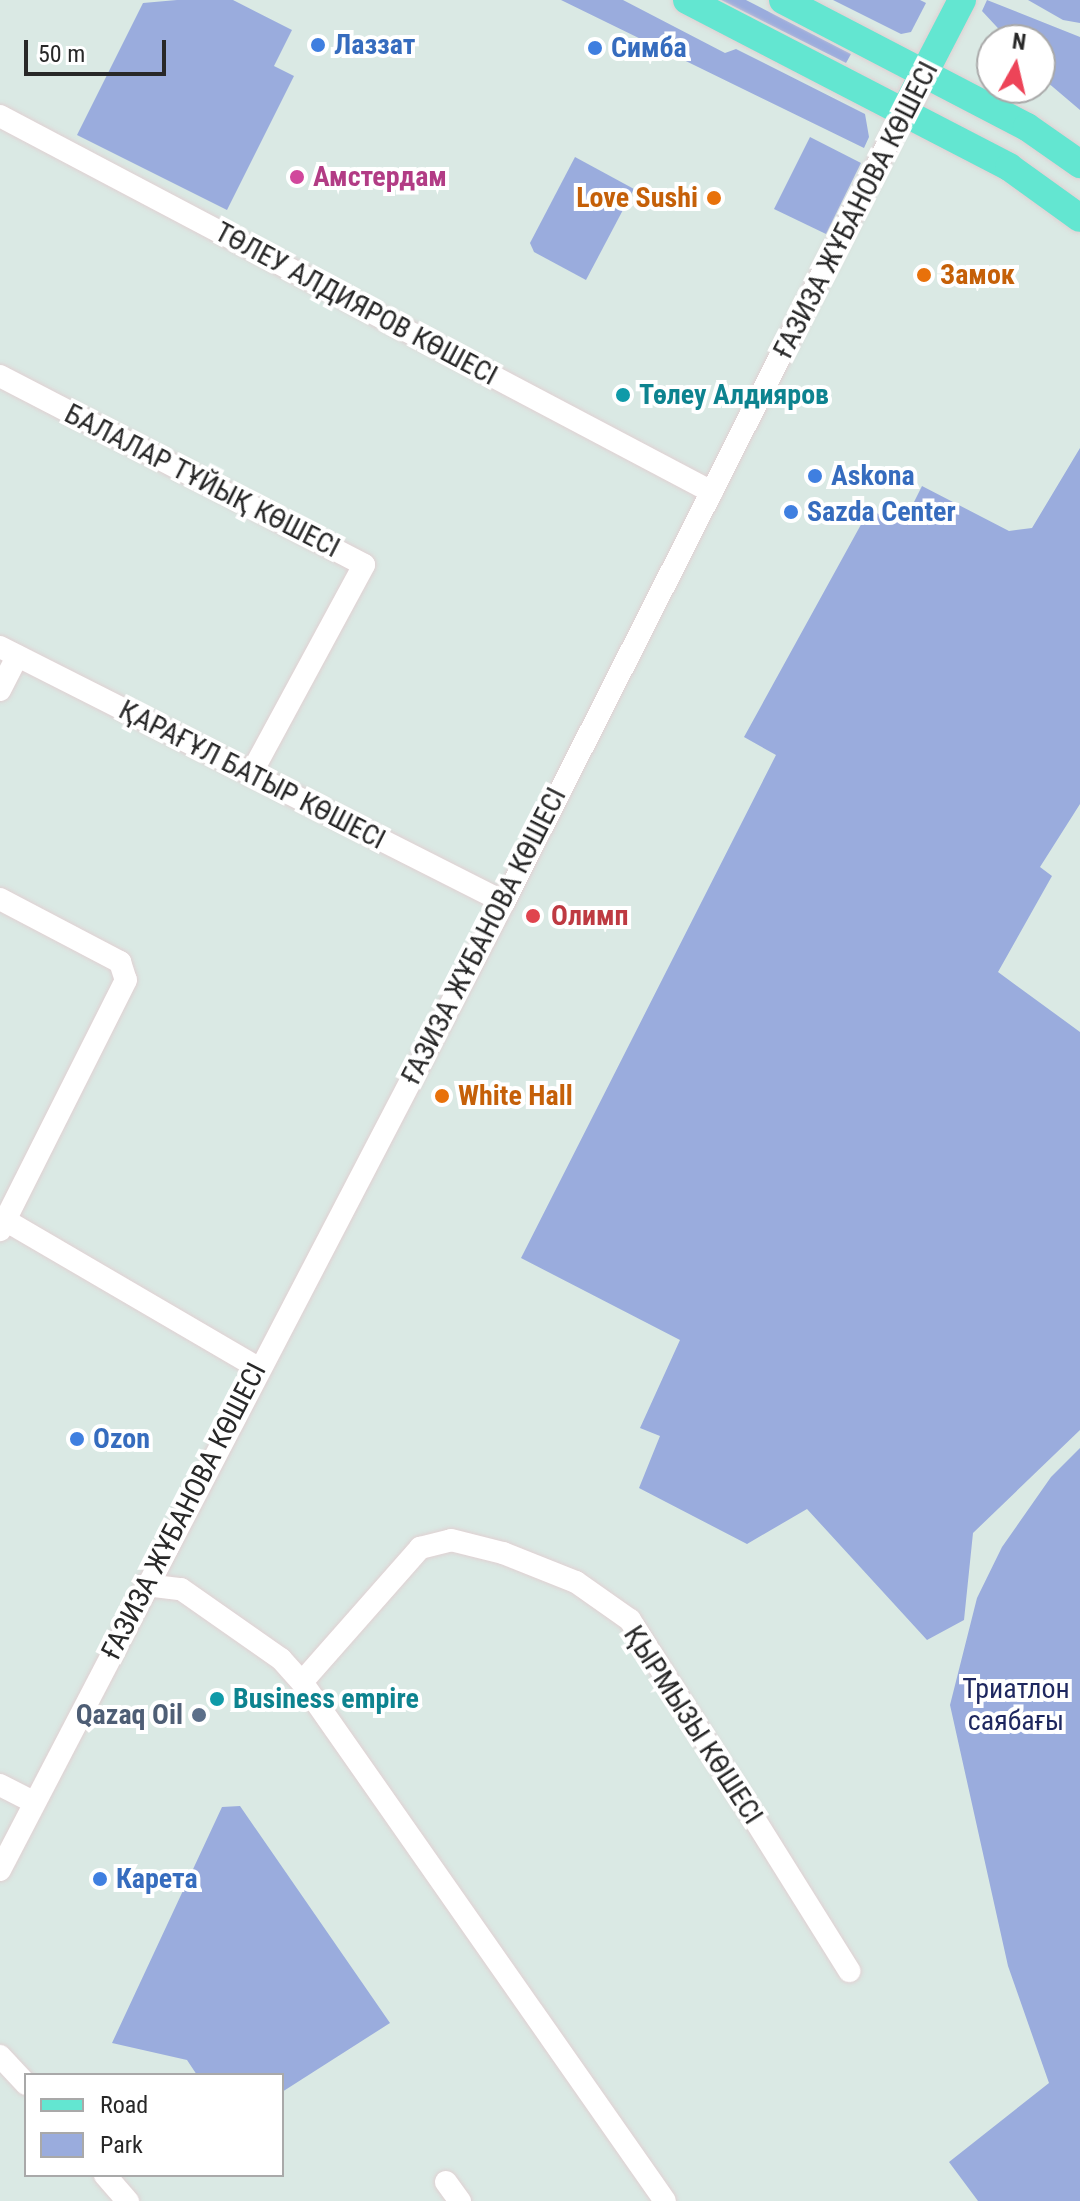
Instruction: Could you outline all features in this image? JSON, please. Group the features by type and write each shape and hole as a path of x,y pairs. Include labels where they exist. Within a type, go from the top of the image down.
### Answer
{"main road":[{"path":"687,0 1009,167 1080,218"},
{"path":"783,0 1027,127 1080,164"},
{"name":"ҒАЗИЗА ЖҰБАНОВА КӨШЕСІ","path":"904,112 962,0"}],"street":[{"name":"ҒАЗИЗА ЖҰБАНОВА КӨШЕСІ","path":"0,1870 258,1368 504,902 904,112"},
{"name":"ТӨЛЕУ АЛДИЯРОВ КӨШЕСІ","path":"0,116 712,492"},
{"name":"БАЛАЛАР ТҰЙЫҚ КӨШЕСІ","path":"0,376 364,565 251,774"},
{"name":"ҚАРАҒҰЛ БАТЫР КӨШЕСІ","path":"9,652 504,902"},
{"path":"0,690 9,652"},
{"path":"0,899 120,962 126,980 3,1225 258,1368"},
{"name":"ҚЫРМЫЗЫ КӨШЕСІ","path":"302,1682 420,1548 451,1540 503,1553 576,1582 630,1620 849,1971"},
{"path":"146,1585 181,1589 281,1659 302,1682 665,2201"},
{"path":"0,1785 34,1802"},
{"path":"0,2056 24,2082"},
{"path":"107,2177 128,2201"},
{"path":"446,2182 460,2201"}],"green space":[{"path":"233,0 292,30 274,66 294,76 227,210 77,135 143,3"},
{"path":"561,0 623,0 725,53 736,49 865,114 869,137 864,148"},
{"path":"721,0 746,0 851,54 846,63"},
{"path":"833,0 920,0 926,3 911,32 901,34"},
{"path":"987,0 1047,24 994,24 982,11"},
{"path":"1028,0 1080,0 1080,23 1063,20"},
{"path":"1056,27 1080,37 1080,110 1056,90"},
{"path":"810,137 861,163 826,234 774,209"},
{"path":"575,157 634,189 586,280 534,252 530,243"},
{"path":"1080,448 1080,804 1040,867 1052,876 998,972 1080,1032 1080,1430 973,1533 964,1620 927,1640 807,1509 747,1544 639,1488 660,1436 640,1428 680,1340 521,1258 776,755 744,737 869,510 903,524 922,486 1009,531 1032,528"},
{"name":"Триатлон саябағы","path":"1080,1448 1080,2201 978,2201 949,2162 1049,2083 1008,1966 950,1705 977,1598 1002,1547 1051,1477"},
{"path":"240,1806 390,2023 284,2091 284,2073 196,2073 187,2060 112,2043 222,1807"}],"place":[{"name":"Лаззат","path":"318,45"},
{"name":"Симба","path":"595,48"},
{"name":"Амстердам","path":"297,177"},
{"name":"Love Sushi","path":"714,198"},
{"name":"Замок","path":"924,275"},
{"name":"Төлеу Алдияров","path":"623,395"},
{"name":"Askona","path":"815,476"},
{"name":"Sazda Center","path":"791,512"},
{"name":"Олимп","path":"533,916"},
{"name":"White Hall","path":"442,1096"},
{"name":"Ozon","path":"77,1439"},
{"name":"Business empire","path":"217,1699"},
{"name":"Qazaq Oil","path":"199,1715"},
{"name":"Карета","path":"100,1879"}]}
